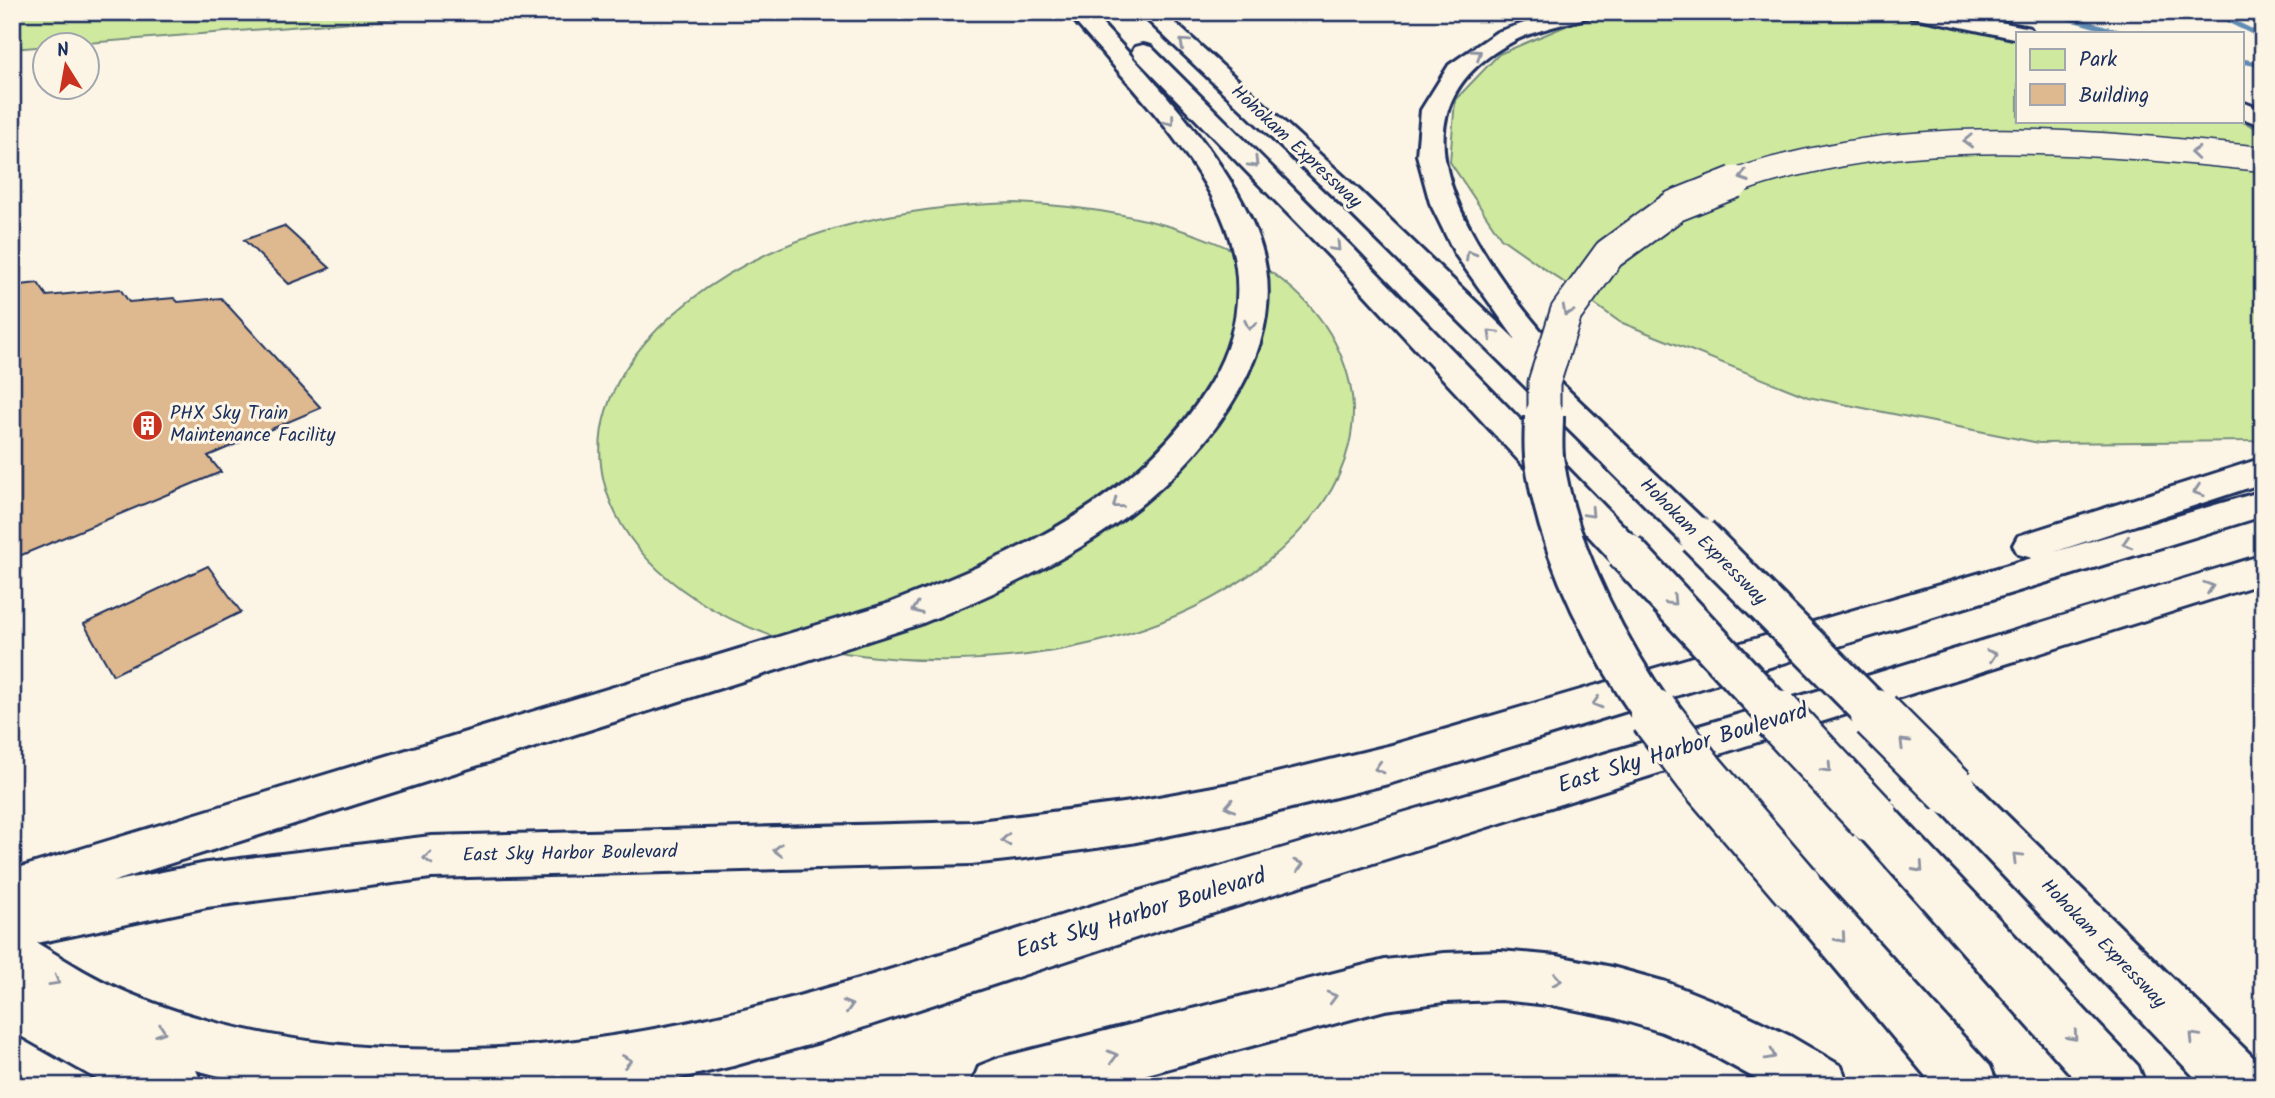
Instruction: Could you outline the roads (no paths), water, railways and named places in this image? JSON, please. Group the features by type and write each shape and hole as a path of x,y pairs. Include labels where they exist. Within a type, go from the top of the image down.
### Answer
{"highway":[{"path":"12,892 904,614 995,577 1037,556 1107,512 1143,484 1194,434 1228,385 1240,360 1250,324 1254,288 1251,266 1237,223 1200,161 1140,83 1079,12"},
{"name":"Hohokam Expressway","path":"1101,12 1288,198 1625,551 2118,1086"},
{"name":"Hohokam Expressway","path":"1150,12 1350,197 1698,536 2242,1086"},
{"path":"1580,12 1548,20 1499,40 1473,57 1450,77 1436,99 1429,123 1433,168 1455,228 1489,286 1698,536"},
{"path":"1918,12 2017,32"},
{"path":"2244,110 2263,119"},
{"path":"1970,1086 1718,796 1657,717 1615,653 1568,557 1545,478 1541,404 1553,340 1579,291 1617,247 1666,211 1724,184 1807,159 1895,146 1986,141 2083,143 2263,159"},
{"path":"1709,668 1915,583 2263,470"},
{"name":"East Sky Harbor Boulevard","path":"12,925 131,898 207,885 430,857 900,847 1035,837 1191,814 1321,785 2263,503"},
{"name":"East Sky Harbor Boulevard","path":"12,956 98,1006 187,1041 247,1058 306,1069 357,1074 470,1077 532,1074 659,1056 722,1042 866,1000 1150,910 1927,676 2263,569"},
{"path":"999,1086 1385,985 1421,978 1500,974 1592,985 1637,996 1731,1034 1783,1061 1821,1086"},
{"path":"27,1012 123,1064 175,1086"}],"waterway":[{"path":"2048,12 2118,32"},
{"path":"2222,17 2263,37"},
{"path":"2244,61 2263,65"}],"place":[{"name":"PHX Sky Train Maintenance Facility","path":"147,425"}]}
